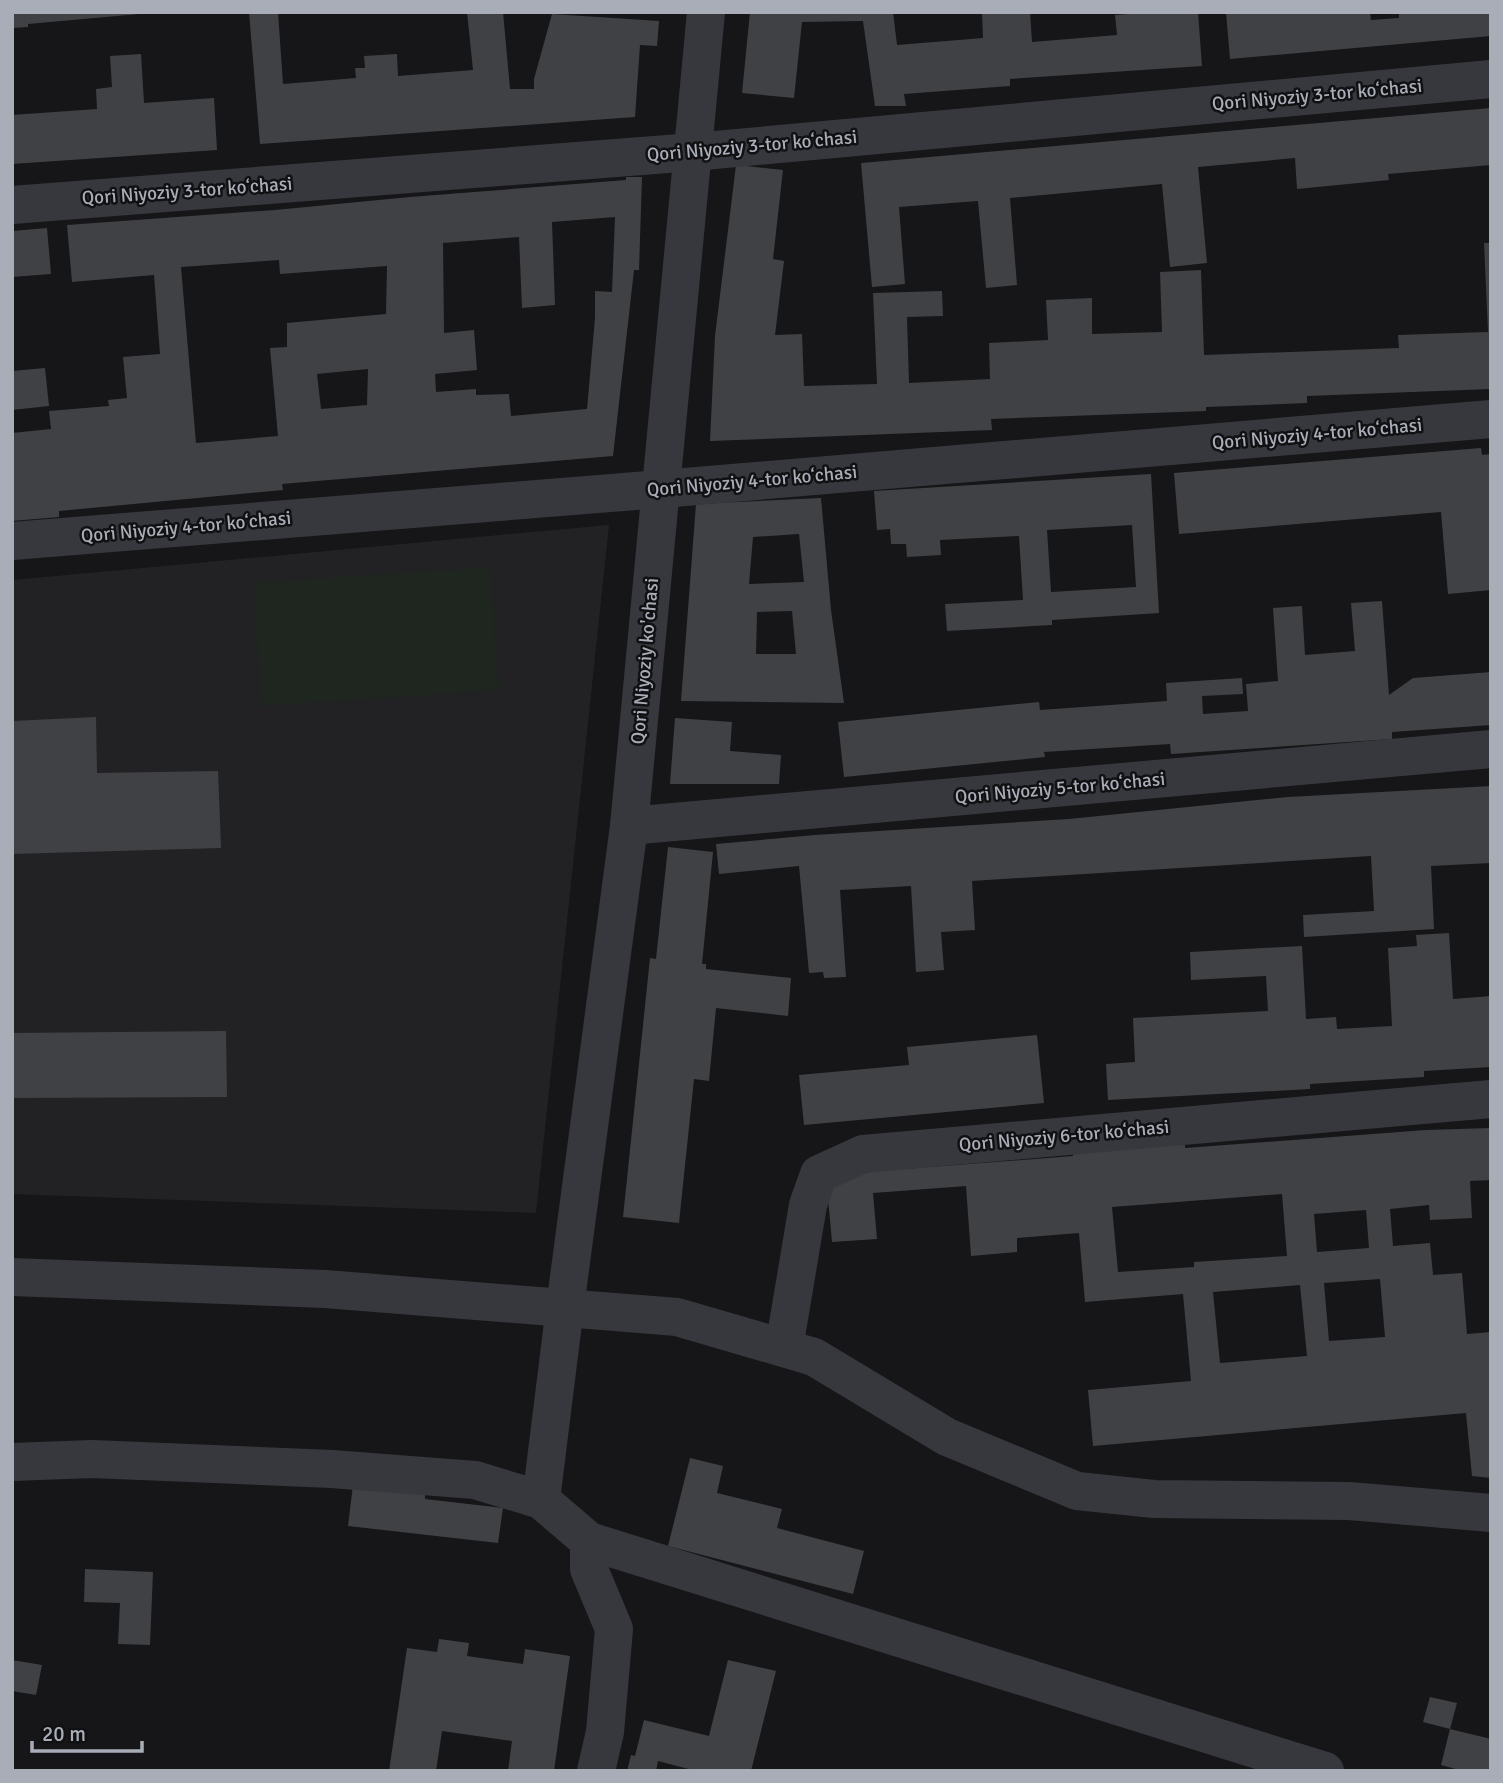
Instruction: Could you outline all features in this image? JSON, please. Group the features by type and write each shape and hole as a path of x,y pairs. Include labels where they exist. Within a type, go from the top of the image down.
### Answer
{"street":[{"name":"Qori Niyoziy ko'chasi","path":"541,1500 629,827 706,12"},
{"name":"Qori Niyoziy 3-tor koʻchasi","path":"12,205 693,152 1491,79"},
{"name":"Qori Niyoziy 4-tor koʻchasi","path":"12,541 1491,419"},
{"name":"Qori Niyoziy 5-tor koʻchasi","path":"629,827 1491,749"},
{"name":"Qori Niyoziy 6-tor koʻchasi","path":"784,1348 808,1206 819,1174 863,1154 1491,1099"},
{"path":"12,1277 325,1289 564,1315 677,1317 814,1357 947,1437 1077,1492 1154,1499 1349,1501 1491,1513"},
{"path":"12,1462 92,1459 332,1469 475,1480 541,1500 589,1541 1325,1771"},
{"path":"589,1541 589,1569 614,1629 605,1732 596,1771"}],"shaded area":[{"path":"609,525 536,1213 12,1194 12,580"},
{"path":"490,567 499,690 262,706 253,583"}],"building":[{"path":"12,12 139,14 28,24 28,27 12,28"},
{"path":"249,12 278,12 283,84 356,78 355,68 365,68 364,56 397,54 398,76 473,70 467,12 503,12 510,89 534,89 534,79 552,14 659,21 657,46 640,45 635,117 260,144"},
{"path":"750,12 893,12 897,45 983,38 982,12 1030,12 1032,42 1117,35 1115,15 1198,12 1202,66 1010,79 1010,86 904,94 906,106 875,106 863,21 802,22 794,98 742,93"},
{"path":"1226,12 1370,12 1371,20 1399,18 1399,12 1491,12 1491,36 1230,59"},
{"path":"141,54 144,103 214,98 217,150 12,164 12,115 97,109 96,89 112,87 110,56"},
{"path":"1491,108 1491,165 1388,174 1389,180 1297,189 1295,158 1198,167 1207,263 1170,267 1162,184 1010,198 1017,285 986,288 978,201 899,207 905,284 872,287 861,163"},
{"path":"736,165 783,170 773,259 784,261 775,335 802,334 804,386 877,384 873,293 942,291 943,316 907,317 909,383 990,379 989,343 1048,340 1046,300 1092,298 1092,334 1162,332 1160,272 1201,270 1204,355 1399,348 1398,335 1488,332 1484,243 1491,243 1491,389 1307,396 1307,403 1206,407 1206,411 991,419 992,430 710,441 715,336"},
{"path":"626,177 642,177 639,270 634,270 613,456 282,484 283,490 59,511 59,517 12,521 12,433 51,429 49,411 109,406 108,400 127,398 123,357 160,354 154,275 72,282 67,225 626,180","holes":["615,217 612,292 595,291 587,409 511,416 509,394 476,395 476,389 436,392 435,374 477,370 474,330 444,333 443,243 519,237 522,308 555,305 552,222","279,260 280,274 387,266 386,314 287,323 287,347 270,348 278,436 196,443 181,267","368,369 367,405 321,409 317,374"]},
{"path":"47,228 51,274 12,277 12,231"},
{"path":"45,368 49,406 12,410 12,371"},
{"path":"1481,448 1482,455 1491,454 1491,590 1448,594 1441,512 1179,534 1174,473"},
{"path":"1151,474 1159,613 1052,620 1052,625 947,631 945,604 1023,600 1019,536 940,540 941,555 907,557 906,544 891,544 890,529 877,530 874,491","holes":["1132,525 1136,587 1051,592 1047,530"]},
{"path":"821,498 831,610 844,703 681,701 696,504","holes":["799,534 804,582 749,584 753,537","792,611 796,654 756,654 757,612"]},
{"path":"1382,601 1389,695 1413,678 1491,672 1491,725 1392,732 1392,739 1171,754 1170,744 1044,752 1045,757 844,777 838,722 1039,702 1040,710 1167,701 1166,683 1242,678 1243,694 1202,696 1203,714 1248,711 1246,684 1278,681 1273,608 1302,606 1305,655 1355,651 1351,603"},
{"path":"96,717 97,773 218,771 221,848 12,854 12,721"},
{"path":"675,718 732,722 730,751 781,755 779,784 670,784"},
{"path":"1491,786 1491,863 1431,866 1434,929 1304,937 1303,915 1374,911 1371,856 972,881 975,930 941,932 944,970 916,972 911,886 840,890 846,977 824,978 823,972 809,973 799,866 719,874 716,844 1069,819 1288,797"},
{"path":"668,847 713,852 702,964 706,964 706,969 791,978 788,1016 716,1008 709,1081 694,1079 679,1223 623,1217 650,958 656,959"},
{"path":"1449,933 1453,999 1491,996 1491,1067 1424,1071 1424,1077 1310,1084 1310,1089 1108,1100 1106,1064 1135,1062 1133,1018 1268,1011 1266,976 1191,980 1190,952 1302,946 1306,1019 1336,1017 1337,1029 1392,1026 1388,948 1417,946 1416,935"},
{"path":"226,1031 227,1097 12,1098 12,1033"},
{"path":"1037,1035 1044,1103 804,1125 799,1075 909,1065 907,1047"},
{"path":"1491,1128 1491,1180 1470,1181 1472,1218 1430,1220 1429,1205 1390,1209 1393,1246 1430,1243 1433,1275 1462,1273 1467,1334 1491,1332 1491,1478 1472,1476 1466,1413 1093,1446 1088,1390 1191,1381 1183,1294 1085,1302 1079,1233 1017,1238 1017,1252 971,1256 966,1186 873,1193 877,1239 832,1242 826,1175 1073,1156 1073,1148 1185,1139 1185,1148 1426,1130","holes":["1282,1194 1287,1256 1194,1262 1194,1267 1118,1272 1112,1207","1366,1210 1369,1248 1317,1252 1314,1214","1380,1279 1385,1337 1329,1341 1324,1283","1300,1285 1307,1356 1220,1363 1213,1292"]},
{"path":"690,1458 723,1466 717,1493 782,1509 777,1528 864,1551 853,1594 668,1546"},
{"path":"353,1485 425,1494 425,1499 503,1508 498,1543 348,1526"},
{"path":"85,1569 153,1572 150,1645 118,1644 120,1603 84,1602"},
{"path":"439,1639 469,1643 467,1656 523,1664 525,1649 570,1656 554,1771 508,1771 512,1741 442,1731 436,1771 389,1771 407,1648 437,1652"},
{"path":"12,1660 42,1665 36,1695 12,1691"},
{"path":"728,1660 776,1671 751,1771 696,1771 658,1761 656,1771 627,1771 631,1755 635,1756 644,1720 709,1736"},
{"path":"1430,1697 1457,1703 1450,1729 1423,1722"},
{"path":"1450,1729 1491,1739 1491,1771 1463,1771 1441,1765"}]}
